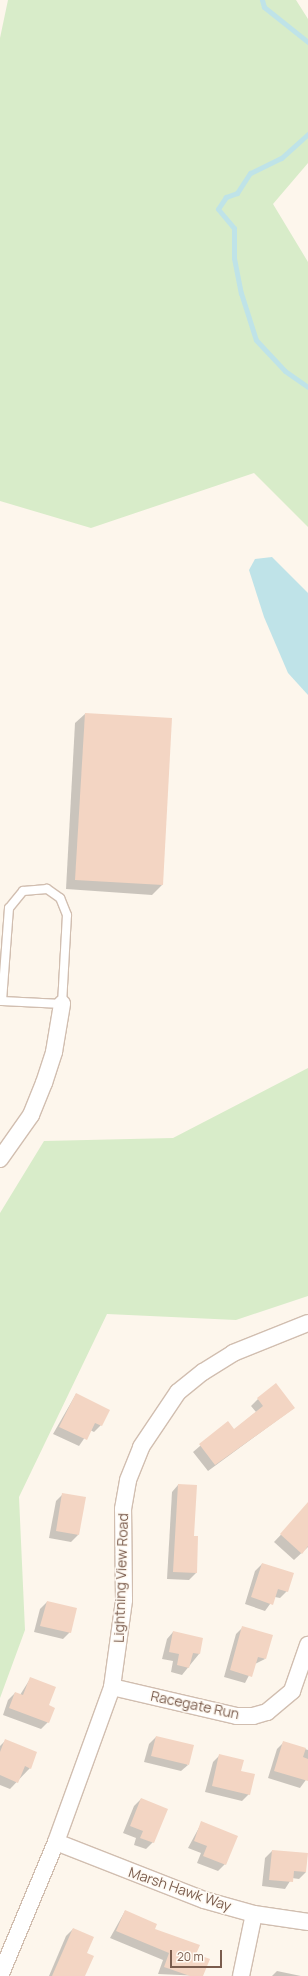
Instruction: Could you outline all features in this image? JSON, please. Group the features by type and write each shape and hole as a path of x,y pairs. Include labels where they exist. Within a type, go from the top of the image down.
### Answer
{"street":[{"path":"0,1159 30,1115 44,1083 54,1052 62,1004"},
{"name":"Lightning View Road","path":"0,1976 56,1842 112,1687 124,1600 123,1509 128,1480 141,1447 178,1392 203,1372 233,1353 308,1323"},
{"name":"Racegate Run","path":"112,1687 237,1716 253,1716 267,1712 292,1691 300,1677 308,1644"},
{"name":"Marsh Hawk Way","path":"56,1842 158,1884 254,1914 308,1922"},
{"path":"241,1976 254,1914"}],"lane":[{"path":"39,888 60,898 67,915 62,1004 1,1001 9,908 23,891 39,888"}],"green space":[{"path":"8,0 296,0 308,19 308,163 273,204 308,262 308,527 254,473 91,528 0,501 0,38"},
{"path":"308,1068 308,1296 236,1320 107,1314 19,1497 25,1630 0,1698 0,1213 44,1141 173,1138"}],"water":[{"path":"272,557 308,593 308,695 288,673 264,617 249,570 255,559"}],"building":[{"path":"85,713 172,718 163,885 75,880"},
{"path":"276,1383 295,1408 215,1465 199,1444 228,1421 234,1429 263,1406 257,1398"},
{"path":"76,1393 110,1410 102,1426 95,1423 87,1440 59,1427"},
{"path":"178,1484 197,1485 194,1536 198,1536 197,1573 173,1572"},
{"path":"62,1493 86,1497 79,1535 56,1531"},
{"path":"308,1502 308,1546 302,1554 280,1534"},
{"path":"262,1563 294,1573 288,1592 278,1589 273,1605 251,1597"},
{"path":"47,1601 77,1608 71,1633 40,1626"},
{"path":"242,1626 273,1635 266,1659 258,1657 252,1677 230,1670"},
{"path":"173,1631 203,1638 200,1654 193,1653 189,1668 177,1665 179,1654 169,1652"},
{"path":"30,1677 56,1687 49,1705 55,1708 49,1723 9,1708 15,1692 23,1695"},
{"path":"156,1736 194,1745 189,1765 151,1756"},
{"path":"5,1739 37,1752 31,1769 25,1766 18,1783 0,1775 0,1752"},
{"path":"283,1741 306,1748 303,1757 308,1759 308,1781 274,1771"},
{"path":"219,1754 244,1760 241,1771 255,1774 250,1795 212,1786"},
{"path":"141,1798 168,1809 154,1843 140,1838 143,1831 130,1826"},
{"path":"201,1821 238,1836 226,1865 203,1856 207,1846 194,1841"},
{"path":"272,1850 308,1853 306,1872 294,1871 293,1882 269,1880"},
{"path":"125,1910 157,1924 155,1929 200,1945 196,1954 210,1959 203,1976 190,1976 164,1967 169,1953 116,1931"},
{"path":"73,1928 94,1937 87,1953 94,1956 85,1976 52,1976"}],"waterway":[{"path":"262,0 264,7 308,42"},
{"path":"308,134 281,158 250,173 237,193 226,197 218,209 234,228 234,258 241,293 256,340 285,371 308,387"}]}
